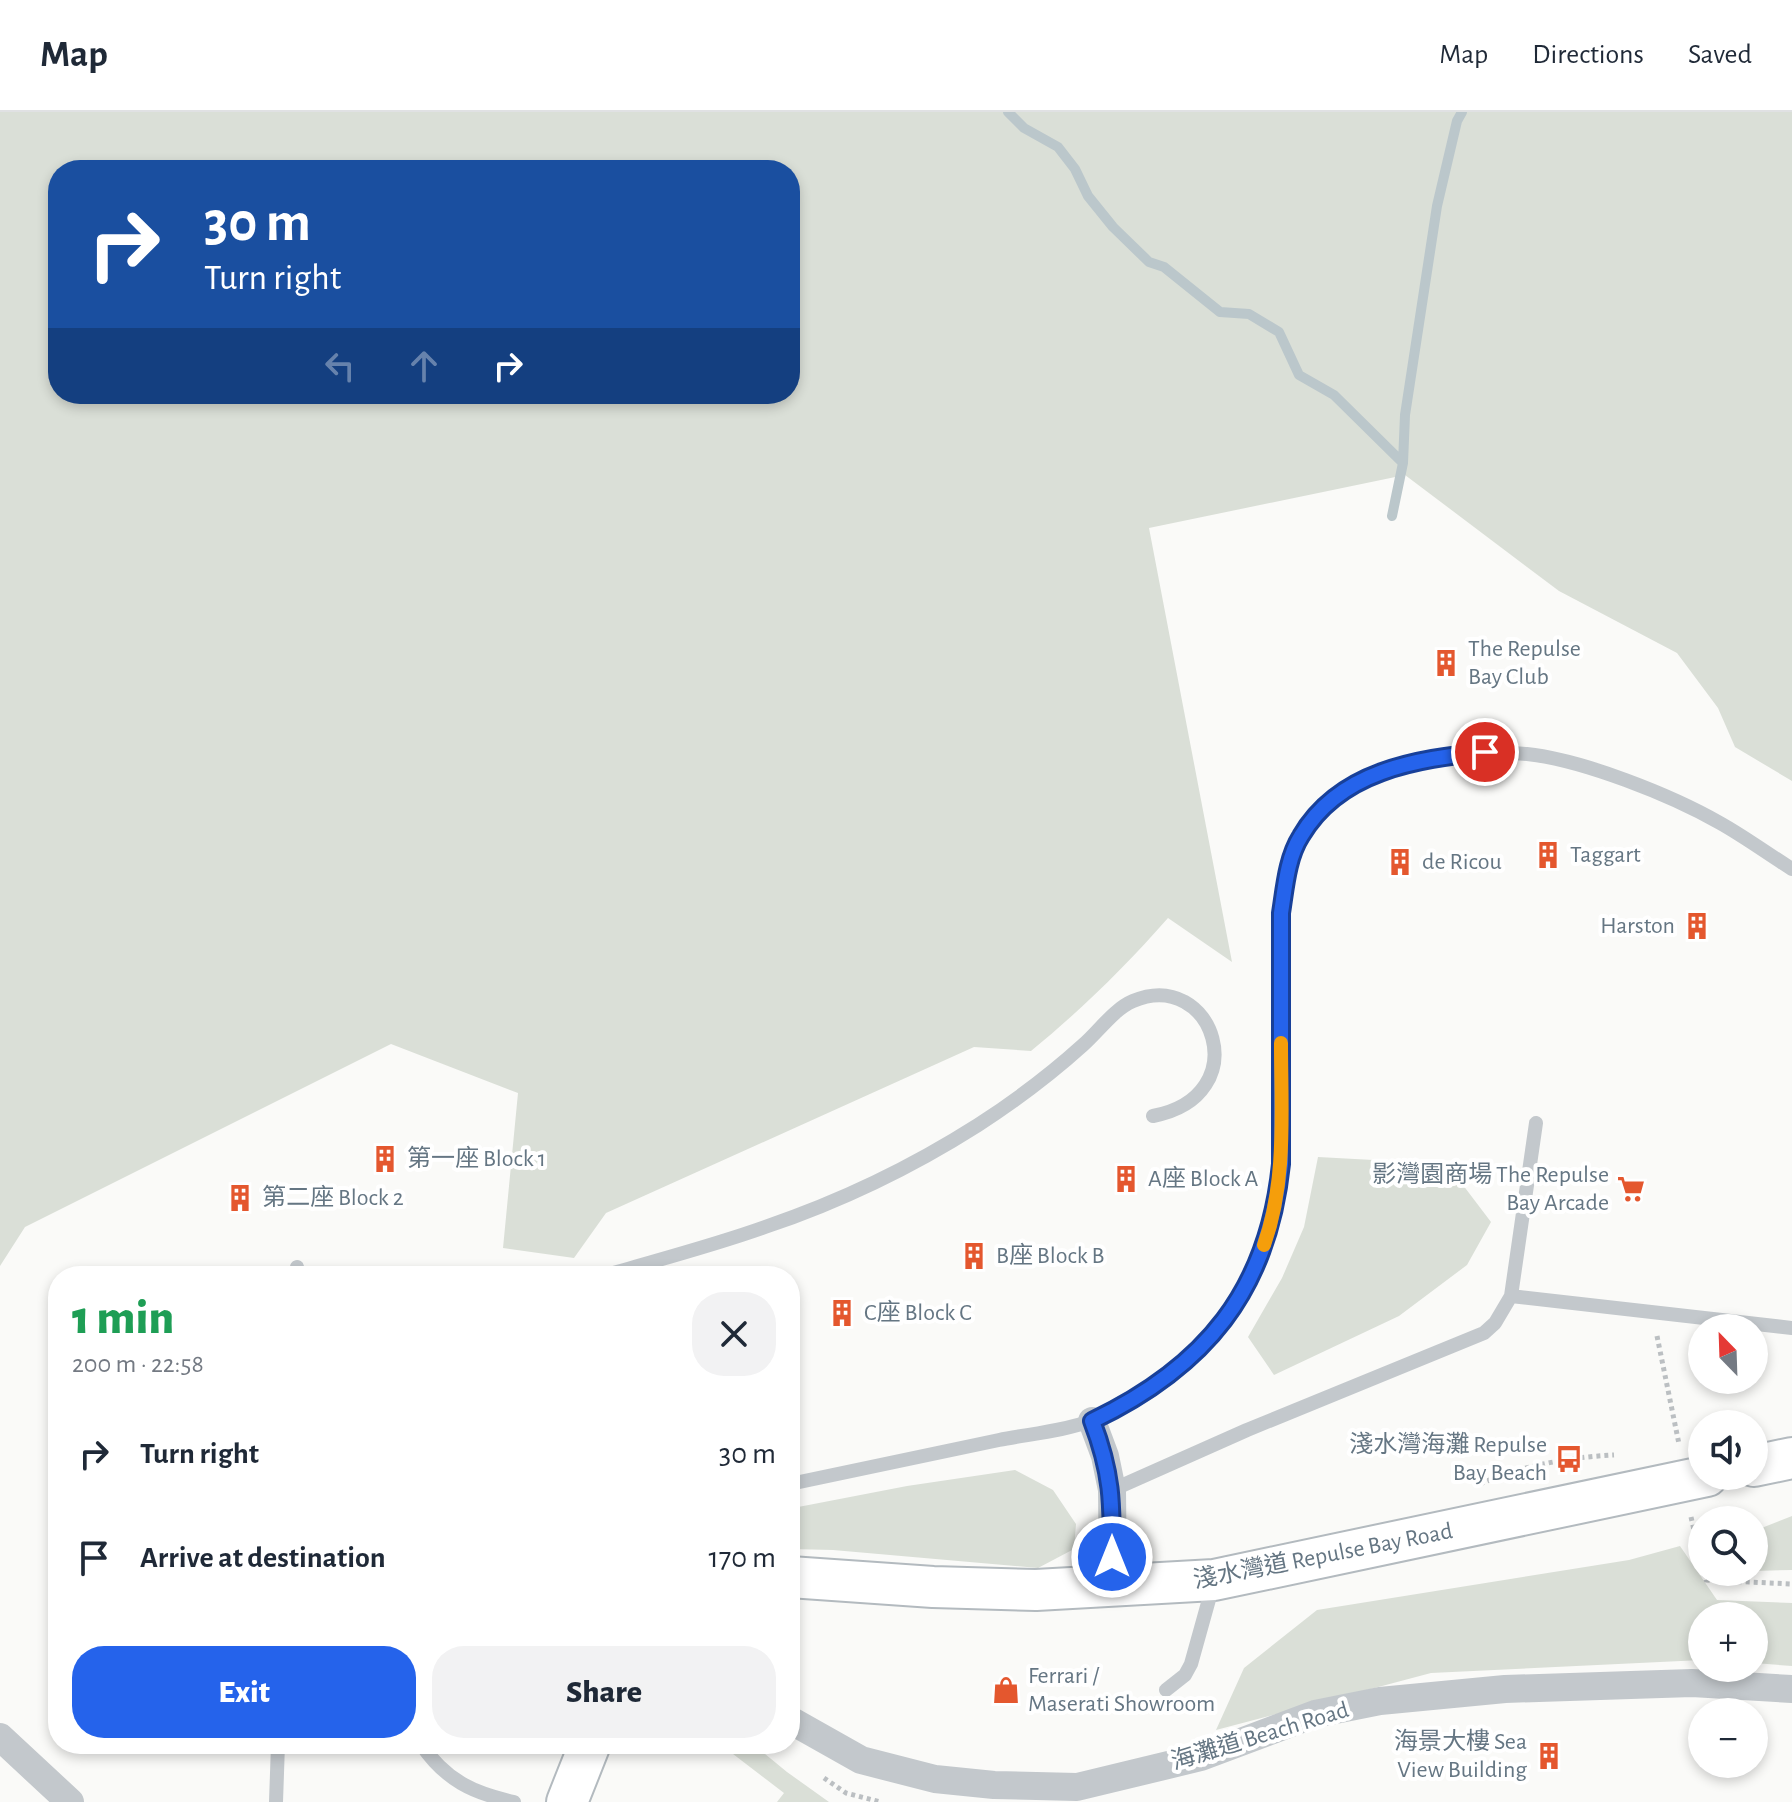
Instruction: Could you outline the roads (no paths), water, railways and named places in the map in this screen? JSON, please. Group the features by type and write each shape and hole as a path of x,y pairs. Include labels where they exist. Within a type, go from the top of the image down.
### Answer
{"main road":[{"path":"1768,1463 1792,1458"},
{"name":"淺水灣道 Repulse Bay Road","path":"800,1578 1036,1590 1214,1580 1688,1465"},
{"path":"567,1802 580,1775 584,1754"}],"street":[{"path":"1092,1421 1105,1456 1112,1490 1113,1588"},
{"name":"海灘道 Beach Road","path":"800,1726 861,1760 935,1779 1078,1794 1201,1757 1315,1714 1380,1701 1505,1689 1677,1684 1792,1689"},
{"path":"0,1737 70,1802"}],"lane":[{"path":"800,1482 1092,1421 1152,1389 1178,1370 1224,1321 1259,1260 1278,1196 1281,1164 1281,913 1288,872 1299,838 1319,811 1347,788 1386,770 1430,758 1485,752 1530,755 1582,767 1645,788 1719,823 1792,869"},
{"path":"636,1266 768,1226 907,1168 1026,1091 1126,1004 1157,995 1188,1004 1200,1015 1210,1028 1216,1061 1212,1077 1199,1092 1184,1104 1153,1116"},
{"path":"1112,1490 1247,1430 1484,1333 1495,1323 1511,1296 1536,1123"},
{"path":"1511,1296 1792,1328"},
{"path":"1166,1690 1185,1675 1191,1664 1214,1580"},
{"path":"276,1802 278,1754"},
{"path":"428,1754 437,1766 459,1784 486,1796 514,1802"}],"waterway":[{"path":"1008,112 1024,128 1058,147 1075,169 1088,196 1113,227 1149,262 1164,267 1220,312 1249,314 1279,332 1299,375 1334,395 1403,463"},
{"path":"1392,516 1403,463 1405,415 1437,206 1457,121 1462,112"}],"place":[{"name":"The Repulse Bay Club","path":"1446,663"},
{"name":"Taggart","path":"1548,855"},
{"name":"de Ricou","path":"1400,862"},
{"name":"Harston","path":"1697,926"},
{"name":"第一座 Block 1","path":"385,1159"},
{"name":"A座 Block A","path":"1126,1179"},
{"name":"影灣園商場 The Repulse Bay Arcade","path":"1631,1189"},
{"name":"第二座 Block 2","path":"240,1198"},
{"name":"B座 Block B","path":"974,1256"},
{"name":"C座 Block C","path":"842,1313"},
{"name":"淺水灣海灘 Repulse Bay Beach","path":"1569,1459"},
{"name":"Ferrari / Maserati Showroom","path":"1006,1690"},
{"name":"海景大樓 Sea View Building","path":"1549,1756"}]}
